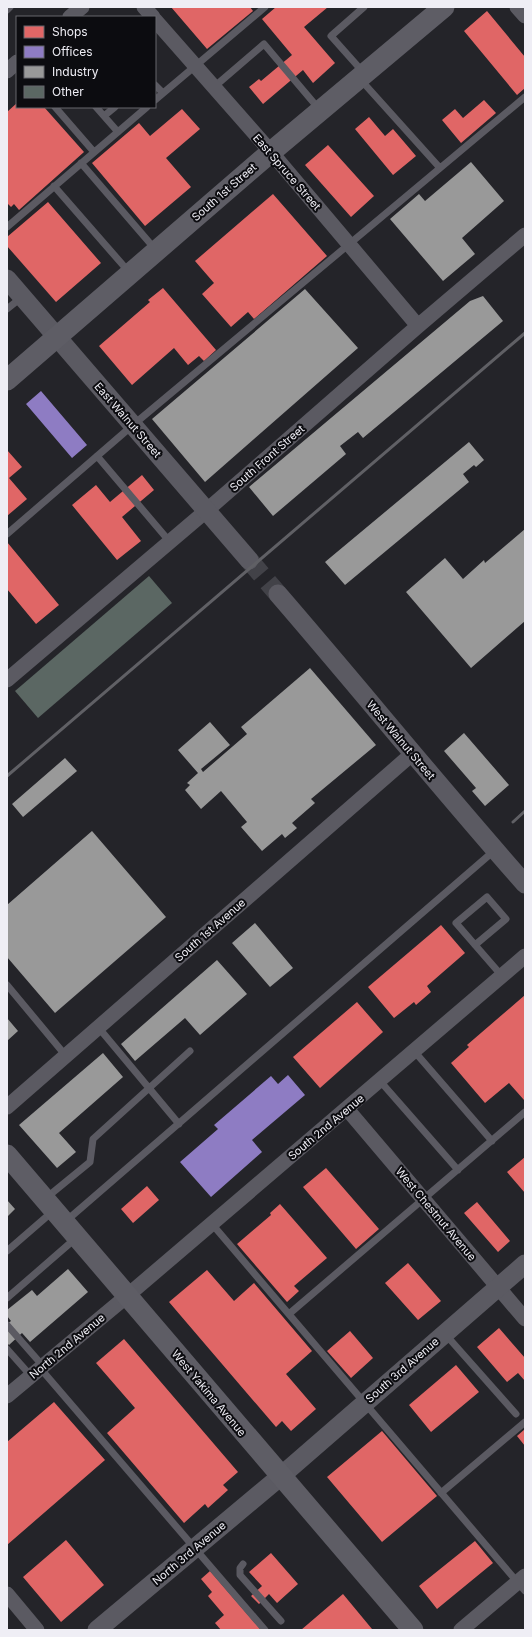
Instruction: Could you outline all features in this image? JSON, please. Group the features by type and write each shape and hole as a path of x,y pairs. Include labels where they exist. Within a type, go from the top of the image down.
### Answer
{"main road":[{"name":"South 1st Street","path":"7,380 56,336 271,152 444,7"},
{"name":"West Yakima Avenue","path":"7,1156 413,1630"}],"street":[{"path":"71,16 82,7"},
{"path":"144,7 152,16"},
{"path":"517,7 525,16"},
{"name":"East Spruce Street","path":"156,21 271,152 418,326"},
{"name":"South Front Street","path":"7,680 170,542 525,235"},
{"name":"East Walnut Street","path":"7,279 249,560"},
{"name":"West Walnut Street","path":"278,594 332,656 412,754 525,884"},
{"name":"South 1st Avenue","path":"7,1107 412,754"},
{"name":"South 2nd Avenue","path":"127,1296 525,956"},
{"name":"West Chestnut Avenue","path":"347,1109 525,1319"},
{"name":"South 3rd Avenue","path":"280,1476 525,1264"},
{"name":"North 2nd Avenue","path":"7,1396 127,1296"},
{"name":"North 3rd Avenue","path":"97,1630 280,1476"},
{"path":"461,1630 522,1583"},
{"path":"7,1594 37,1630"}],"lane":[{"path":"7,10 10,7"},
{"path":"156,99 265,7"},
{"path":"364,7 331,36 362,76 440,168"},
{"path":"214,87 264,44 320,111"},
{"path":"156,86 163,93"},
{"path":"7,534 97,456 525,97"},
{"path":"56,108 94,152"},
{"path":"97,108 118,132"},
{"path":"104,116 114,108"},
{"path":"7,227 146,108"},
{"path":"81,163 157,250"},
{"path":"54,186 130,273"},
{"path":"7,309 22,296"},
{"path":"97,456 170,542"},
{"path":"7,1251 60,1218 179,1124 495,850"},
{"path":"475,945 506,919 487,897 456,924 502,976"},
{"path":"7,985 66,1056"},
{"path":"98,1027 179,1124"},
{"path":"7,1298 60,1218 90,1162 93,1139 190,1051"},
{"path":"414,1051 492,1141"},
{"path":"380,1081 458,1170"},
{"path":"289,1314 525,1112"},
{"path":"212,1224 441,1493 522,1583"},
{"path":"7,1325 38,1370 265,1630"},
{"path":"444,1333 516,1414"},
{"path":"7,1349 38,1370"},
{"path":"441,1493 525,1422"},
{"path":"243,1564 240,1568 240,1575 281,1621"}],"building: Shops":[{"path":"171,7 250,7 253,11 207,49"},
{"path":"276,7 328,7 304,27 335,63 313,83 303,70 263,104 249,87 259,79 261,81 292,55 262,19"},
{"path":"487,11 525,57 525,88 517,95 464,31"},
{"path":"484,100 496,113 461,143 442,120 455,109 463,118"},
{"path":"16,104 16,108 45,108 84,152 19,210 14,204 11,207 7,203 7,112"},
{"path":"182,109 200,129 166,158 191,187 145,226 92,163 139,123 150,136"},
{"path":"369,117 385,136 393,129 416,156 393,175 355,129"},
{"path":"328,145 374,196 351,217 305,165"},
{"path":"273,194 327,256 254,319 248,312 231,327 202,294 214,283 195,261"},
{"path":"48,202 101,263 56,302 7,246 7,237"},
{"path":"163,288 216,350 204,361 199,356 188,365 174,348 132,385 99,346 150,302 148,300"},
{"path":"7,450 22,467 9,478 27,499 7,516"},
{"path":"142,475 154,490 122,517 141,541 117,560 72,505 96,485 110,502"},
{"path":"7,542 59,605 36,624 7,589"},
{"path":"441,925 465,953 427,986 431,992 416,1005 414,1002 394,1018 368,987"},
{"path":"525,995 525,1099 524,1100 509,1083 485,1103 451,1063 469,1047 467,1045"},
{"path":"357,1002 383,1032 320,1088 293,1057"},
{"path":"525,1157 525,1193 507,1172"},
{"path":"326,1168 379,1229 356,1249 303,1187"},
{"path":"147,1186 159,1200 133,1223 121,1209"},
{"path":"477,1202 510,1241 498,1252 464,1213"},
{"path":"280,1204 327,1258 294,1286 299,1291 287,1302 237,1244 271,1215 270,1213"},
{"path":"408,1263 441,1301 418,1320 385,1283"},
{"path":"207,1270 234,1301 254,1283 312,1351 286,1374 316,1409 291,1431 282,1421 276,1427 169,1302"},
{"path":"499,1328 525,1358 525,1381 518,1373 507,1382 477,1347"},
{"path":"350,1331 373,1358 351,1378 327,1351"},
{"path":"124,1339 238,1472 223,1485 228,1490 208,1508 205,1504 184,1523 107,1433 135,1408 96,1363"},
{"path":"456,1365 479,1392 431,1432 409,1405"},
{"path":"54,1402 105,1460 7,1545 7,1442"},
{"path":"525,1429 525,1446 517,1436"},
{"path":"382,1431 437,1496 382,1542 327,1477"},
{"path":"66,1540 104,1585 61,1622 23,1577"},
{"path":"475,1541 493,1563 437,1609 419,1586"},
{"path":"271,1553 298,1584 277,1603 269,1594 259,1604 251,1596 262,1586 249,1572"},
{"path":"210,1571 261,1630 221,1630 215,1623 224,1615 208,1596 212,1592 201,1579"},
{"path":"343,1594 372,1629 371,1630 301,1630"}],"building: Offices":[{"path":"41,391 87,445 72,458 26,404"},
{"path":"288,1075 305,1095 252,1140 262,1152 211,1197 180,1162 218,1129 214,1125 271,1076 278,1084"}],"building: Industry":[{"path":"471,162 504,201 462,238 475,254 443,281 390,219 419,194 425,201"},
{"path":"305,289 358,348 205,482 152,419"},
{"path":"483,296 503,321 363,438 358,432 340,446 346,454 273,516 249,487 470,301"},
{"path":"469,442 484,460 476,467 474,465 463,474 469,482 345,585 325,562"},
{"path":"525,529 525,621 471,668 406,592 445,558 463,579 484,560 485,563"},
{"path":"310,668 376,745 311,799 315,803 292,823 297,828 285,838 282,834 262,851 241,827 247,822 221,791 201,809 185,790 190,785 187,783 198,773 178,750 210,722 230,745 201,769 203,772 247,734 241,727"},
{"path":"464,733 509,785 485,806 472,791 476,788 444,751"},
{"path":"65,758 77,771 23,817 12,804"},
{"path":"92,831 166,917 55,1013 7,957 7,905"},
{"path":"255,923 293,968 270,987 232,943"},
{"path":"217,960 247,994 200,1035 185,1018 135,1061 121,1044"},
{"path":"7,1018 18,1031 7,1041"},
{"path":"103,1053 123,1077 59,1133 76,1152 57,1168 19,1125"},
{"path":"7,1200 15,1209 7,1217"},
{"path":"68,1269 88,1292 30,1342 22,1333 9,1345 7,1343 7,1324 11,1321 7,1316 7,1310 32,1290 37,1296"}],"building: Other":[{"path":"149,576 172,603 38,718 15,691"}],"tunnel":[{"path":"249,560 278,594"}],"railway":[{"path":"7,776 525,333"},
{"path":"513,822 525,811"}]}
